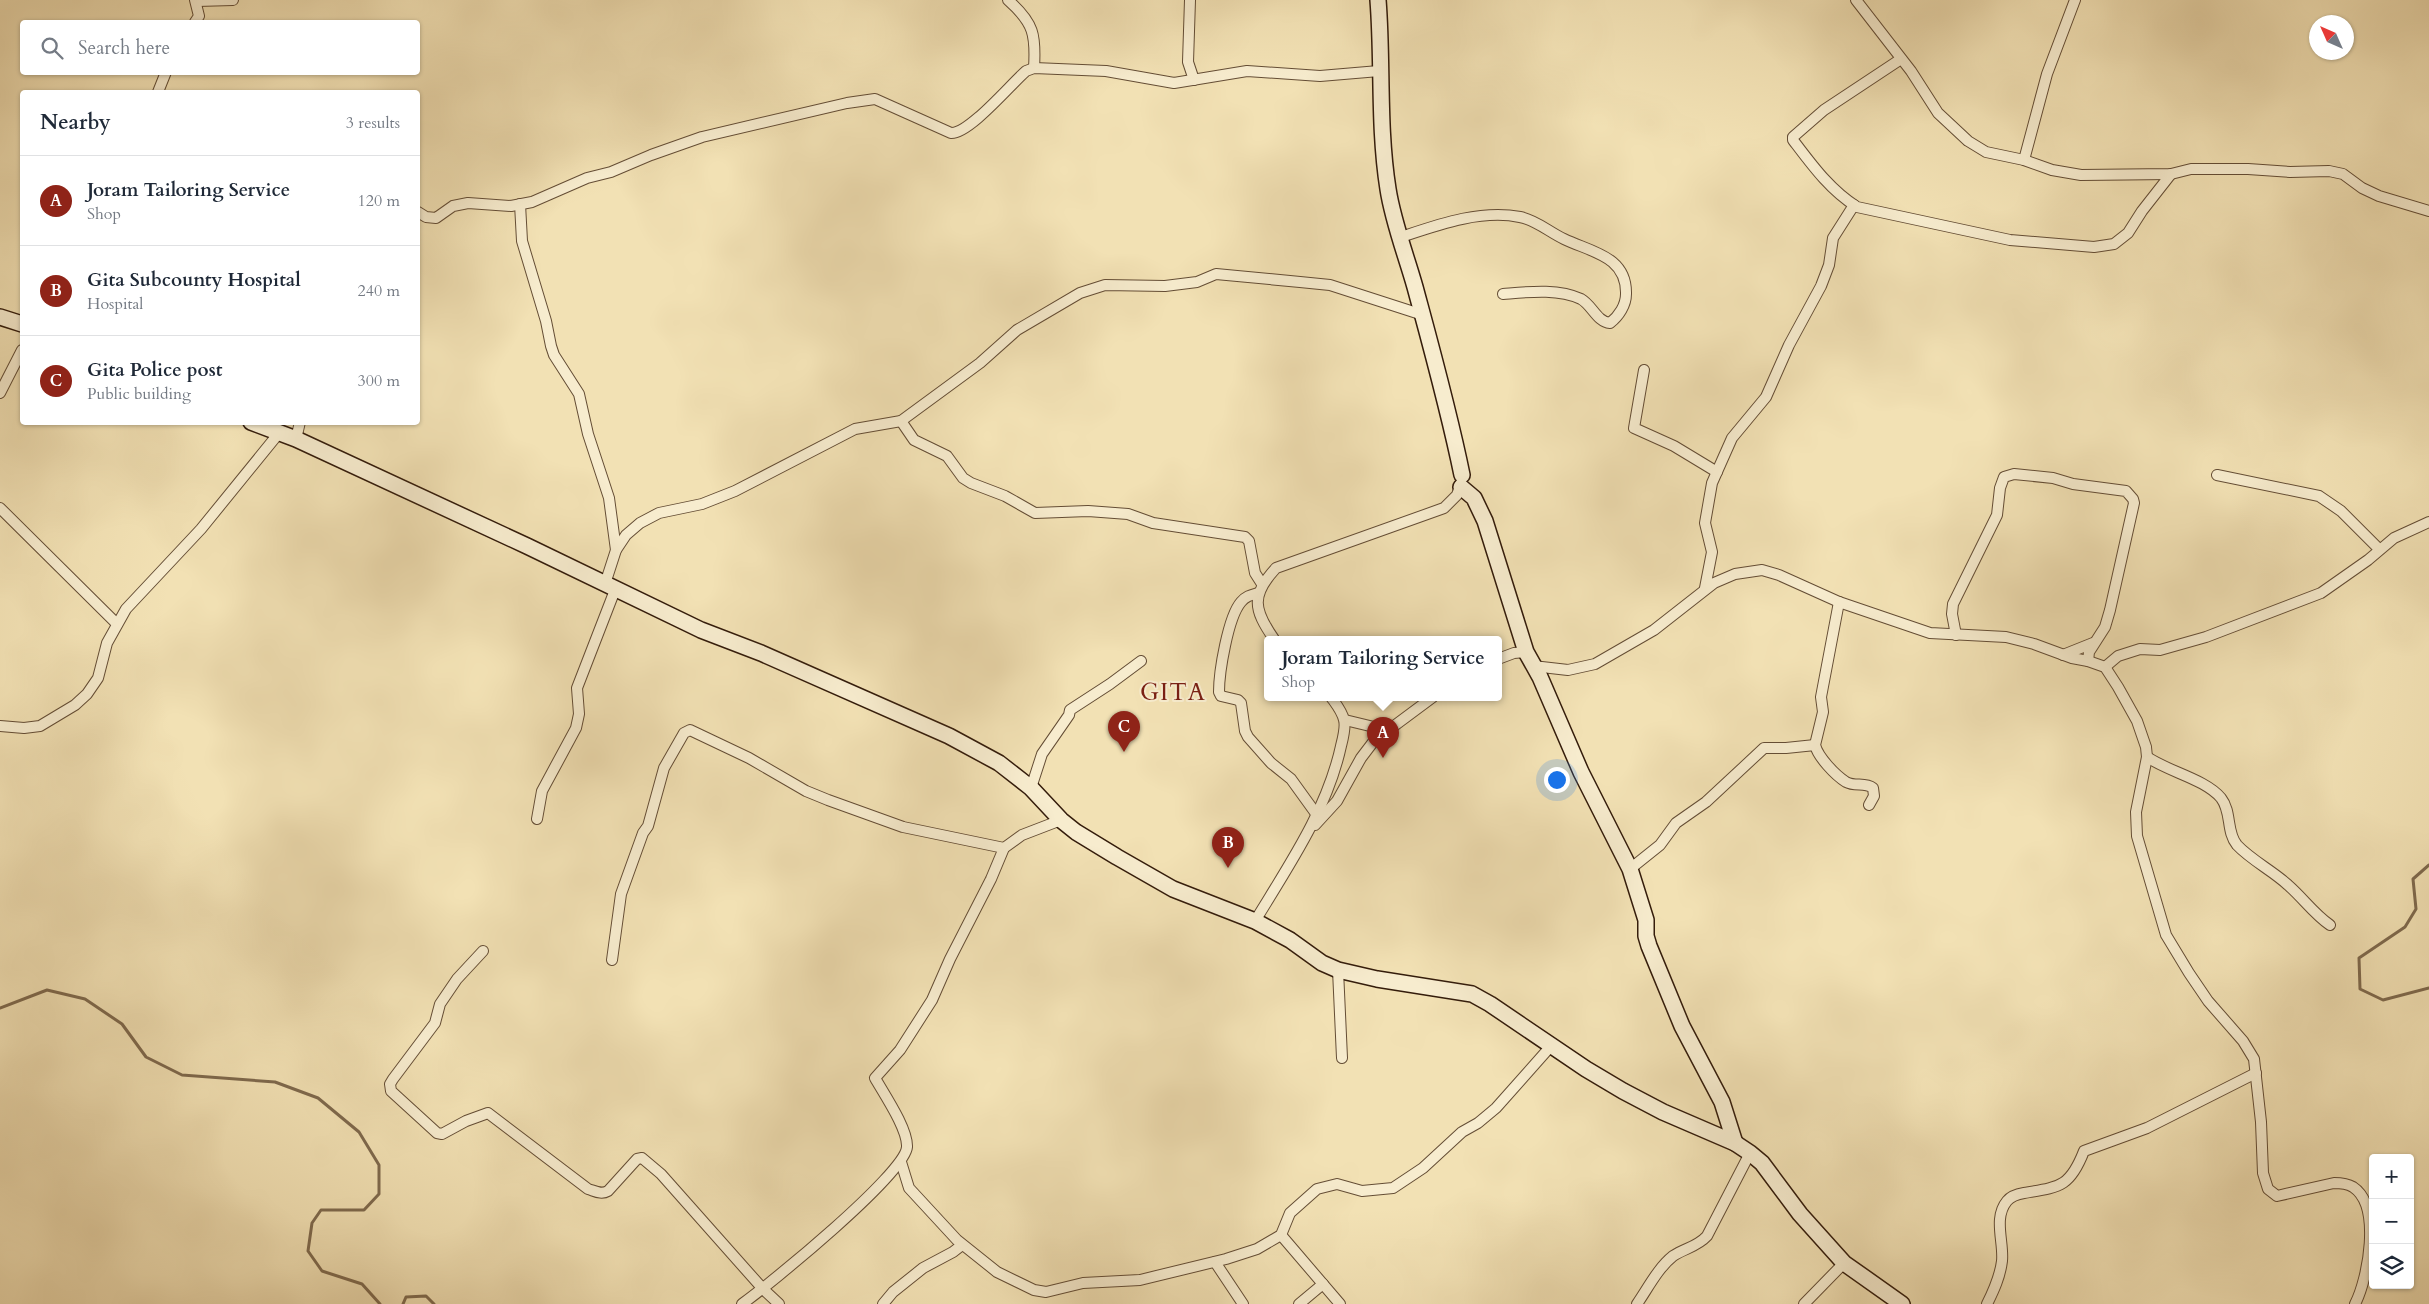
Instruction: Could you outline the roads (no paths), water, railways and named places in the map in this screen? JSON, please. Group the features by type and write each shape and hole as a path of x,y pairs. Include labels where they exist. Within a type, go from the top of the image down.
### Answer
{"street":[{"path":"196,20 199,16 196,1 233,0"},
{"path":"1008,0 1032,27 1036,44 1034,68"},
{"path":"1190,0 1188,62 1194,80"},
{"path":"1378,0 1379,71 1388,189 1450,419 1461,481 1474,498 1485,521 1526,652 1581,772 1630,869 1646,920 1646,936 1649,946 1682,1026 1722,1102 1735,1143"},
{"path":"1856,0 1938,113 1968,140 1986,152 2024,160 2052,170 2081,175 2171,174 2191,169 2248,169 2290,172 2329,171 2343,174 2362,188 2379,196 2429,210"},
{"path":"2024,160 2048,74 2075,0"},
{"path":"1901,60 1824,110 1793,137 1793,140 1825,181 1854,204 2010,240 2094,247 2114,244 2128,233 2142,211 2171,174"},
{"path":"420,213 426,217 436,218 453,206 468,203 482,206 520,204 549,196 587,178 611,172 651,155 702,137 847,103 875,99 951,133 957,133 974,121 1026,71 1034,68 1106,71 1174,83 1247,71 1320,76 1379,71"},
{"path":"159,90 165,75"},
{"path":"520,204 522,241 551,346 554,355 579,394 588,434 609,498 616,550 610,587 577,688 579,714 576,728 542,790 537,819"},
{"path":"1705,588 1712,552 1704,524 1712,483 1732,438 1766,397 1789,345 1821,286 1829,265 1833,238 1854,204"},
{"path":"1401,237 1464,219 1498,216 1520,217 1604,255 1617,266 1626,280 1626,302 1610,323 1602,321 1586,302 1566,294 1534,292 1503,294"},
{"path":"616,550 626,535 640,523 659,513 702,504 735,491 855,429 901,421 980,363 1017,330 1080,293 1105,285 1164,286 1197,282 1216,274 1330,285 1423,315"},
{"path":"0,317 20,323"},
{"path":"0,393 20,354"},
{"path":"1644,370 1634,428 1674,446 1717,472"},
{"path":"901,421 914,440 947,456 963,478 1005,496 1035,513 1088,511 1128,514 1162,524 1245,537 1249,541 1260,589 1260,613 1272,636"},
{"path":"258,425 296,439 701,630 761,653 949,736 999,763 1031,788 1062,820 1108,852 1173,889 1255,921 1338,970 1414,986 1472,994 1608,1082 1663,1112 1735,1143 1762,1162 1800,1214 1844,1263 1902,1304"},
{"path":"296,439 299,425"},
{"path":"0,726 24,728 40,726 75,705 88,694 98,678 107,643 126,609 201,529 279,433"},
{"path":"1956,635 1952,614 1953,604 1997,515 2000,488 2004,477 2014,474 2052,478 2073,484 2126,491 2133,499 2110,610 2105,627 2093,643 2088,661"},
{"path":"2217,475 2319,496 2341,511 2379,549"},
{"path":"1316,815 1291,780 1248,737 1241,703 1238,700 1221,696 1219,692 1222,658 1233,618 1240,603 1248,595 1260,589 1276,568 1444,508 1453,500 1461,481"},
{"path":"0,508 117,624"},
{"path":"2104,667 2118,656 2140,649 2160,650 2206,637 2320,593 2368,560 2394,538 2429,522"},
{"path":"1533,666 1568,670 1595,664 1654,630 1705,588 1735,574 1762,570 1779,575 1839,602 1930,633 1980,634 2006,637 2034,644 2104,667 2118,687 2137,721 2148,757 2136,812 2137,836 2166,935 2208,1001 2250,1050 2256,1073 2263,1173 2268,1189 2277,1196 2334,1183 2344,1184 2353,1187 2361,1195 2367,1206 2369,1247 2366,1273 2355,1304"},
{"path":"1839,602 1821,697 1823,712 1815,745 1821,757 1846,782 1867,784 1873,788 1874,796 1869,805"},
{"path":"2063,655 2093,643"},
{"path":"1502,656 1514,652 1526,652"},
{"path":"1031,788 1042,754 1069,715 1070,710 1141,661"},
{"path":"1255,921 1308,830 1333,778 1345,720 1339,707 1334,701"},
{"path":"1308,830 1337,801 1361,758 1380,733 1394,726 1428,701"},
{"path":"1345,720 1374,727 1380,733"},
{"path":"612,960 621,894 643,833 648,826 664,768 684,732 690,730 749,758 806,791 902,828 1004,848"},
{"path":"1630,869 1660,845 1676,823 1706,802 1764,748 1815,745"},
{"path":"2148,757 2159,765 2199,784 2222,799 2232,836 2238,845 2288,884 2318,916 2330,925"},
{"path":"742,1304 763,1289 849,1215 901,1162 907,1149 904,1133 875,1078 900,1050 932,1000 950,959 991,879 1004,848 1022,836 1062,820"},
{"path":"483,950 457,979 440,1004 435,1023 393,1079 390,1084 391,1091 437,1133 442,1134 466,1121 488,1113 526,1144 588,1189 598,1192 604,1193 608,1191 637,1159 642,1158 650,1162 763,1289 779,1304"},
{"path":"1338,970 1342,1058"},
{"path":"901,1162 909,1188 962,1245 997,1272 1034,1290 1046,1292 1083,1283 1140,1280 1249,1252 1281,1235 1290,1213 1317,1189 1337,1184 1362,1191 1393,1188 1423,1168 1462,1132 1496,1108 1552,1046"},
{"path":"1987,1304 1998,1280 2002,1259 2000,1230 2002,1212 2008,1200 2019,1194 2049,1189 2062,1184 2070,1178 2084,1151 2146,1128 2256,1073"},
{"path":"1637,1304 1663,1266 1674,1256 1700,1244 1707,1236 1750,1154"},
{"path":"1281,1235 1323,1284 1329,1294 1340,1304"},
{"path":"883,1304 893,1292 923,1268 962,1245"},
{"path":"1216,1262 1239,1295 1243,1304"},
{"path":"1808,1302 1844,1263"},
{"path":"1300,1304 1323,1284"}],"waterway":[{"path":"2429,865 2413,879 2416,909 2405,927 2359,958 2360,989 2383,1000 2429,988"},
{"path":"0,1008 47,990 85,999 122,1024 146,1057 182,1075 275,1082 318,1098 359,1132 379,1165 379,1194 364,1210 321,1210 312,1223 308,1251 322,1271 362,1284 380,1304"},
{"path":"403,1304 406,1297 426,1296 434,1304"}],"place":[{"name":"Gita Police post","path":"1124,752"},
{"name":"Joram Tailoring Service","path":"1383,758"},
{"name":"Gita Subcounty Hospital","path":"1228,868"}],"district":[{"name":"GITA","path":"1173,692"}]}
